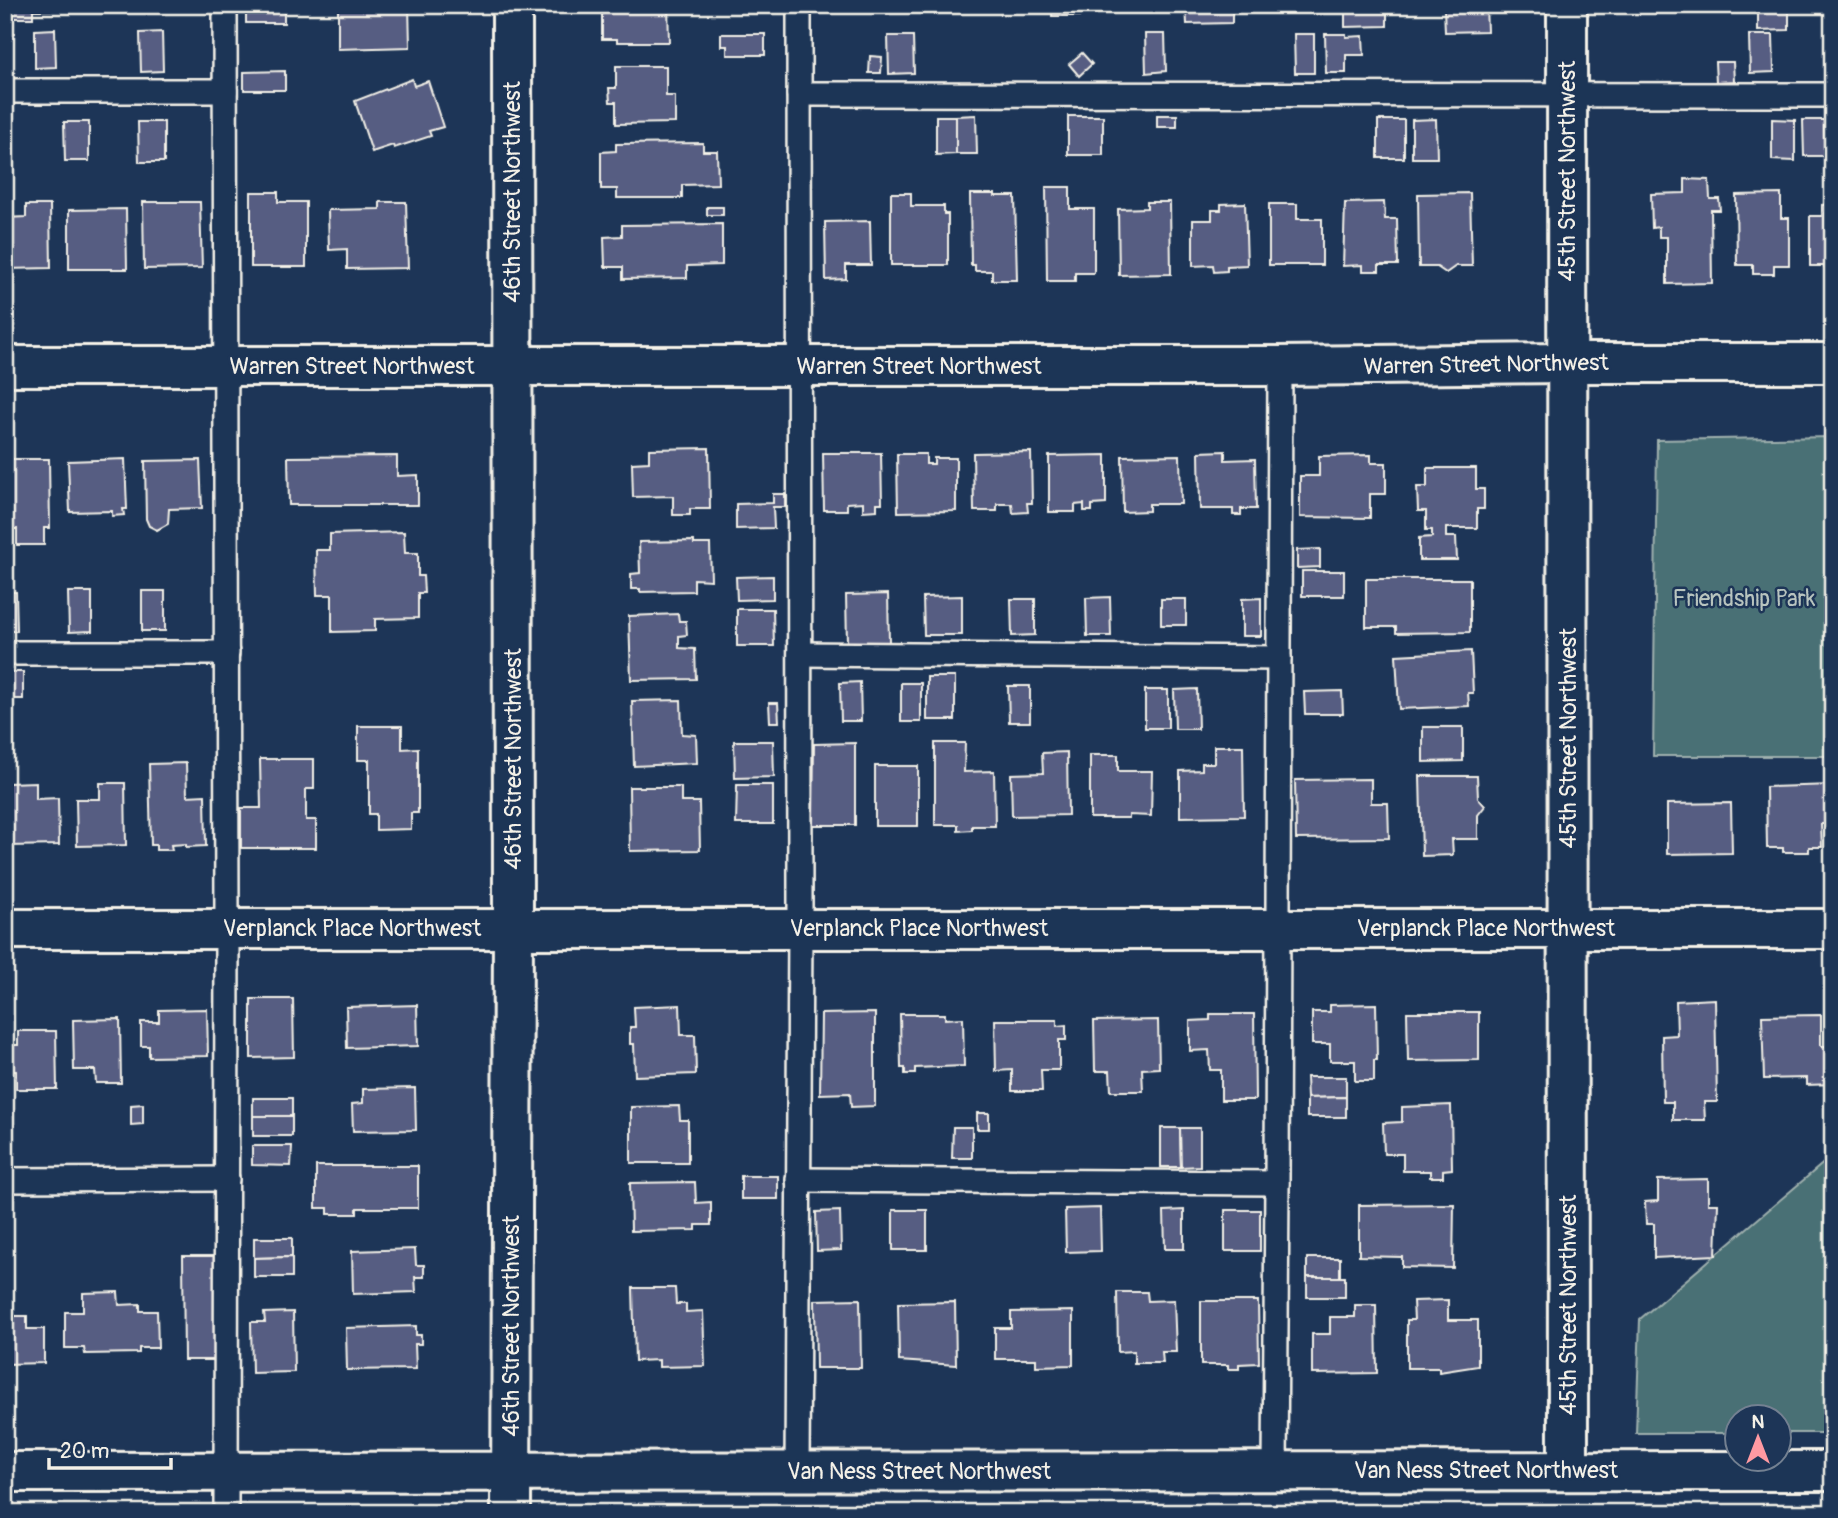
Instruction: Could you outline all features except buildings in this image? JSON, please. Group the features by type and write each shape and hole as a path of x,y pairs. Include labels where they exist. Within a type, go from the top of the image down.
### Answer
{"street":[{"name":"46th Street Northwest","path":"510,1513 513,928 512,5"},
{"name":"45th Street Northwest","path":"1567,5 1568,1470"},
{"name":"Warren Street Northwest","path":"5,366 1833,363"},
{"name":"Verplanck Place Northwest","path":"5,929 1833,929"},
{"name":"Van Ness Street Northwest","path":"5,1472 1833,1471"}],"lane":[{"path":"225,5 226,1513"},
{"path":"797,1471 800,928 799,5"},
{"path":"5,91 225,91"},
{"path":"799,94 1833,95"},
{"path":"1275,1471 1280,366"},
{"path":"5,653 227,653"},
{"path":"800,654 1279,657"},
{"path":"5,1180 227,1179"},
{"path":"798,1180 1278,1183"}],"green space":[{"name":"Friendship Park","path":"1833,437 1833,756 1653,756 1657,440"},
{"path":"1833,1155 1833,1433 1792,1433 1792,1402 1722,1402 1722,1433 1636,1433 1640,1319"}]}
